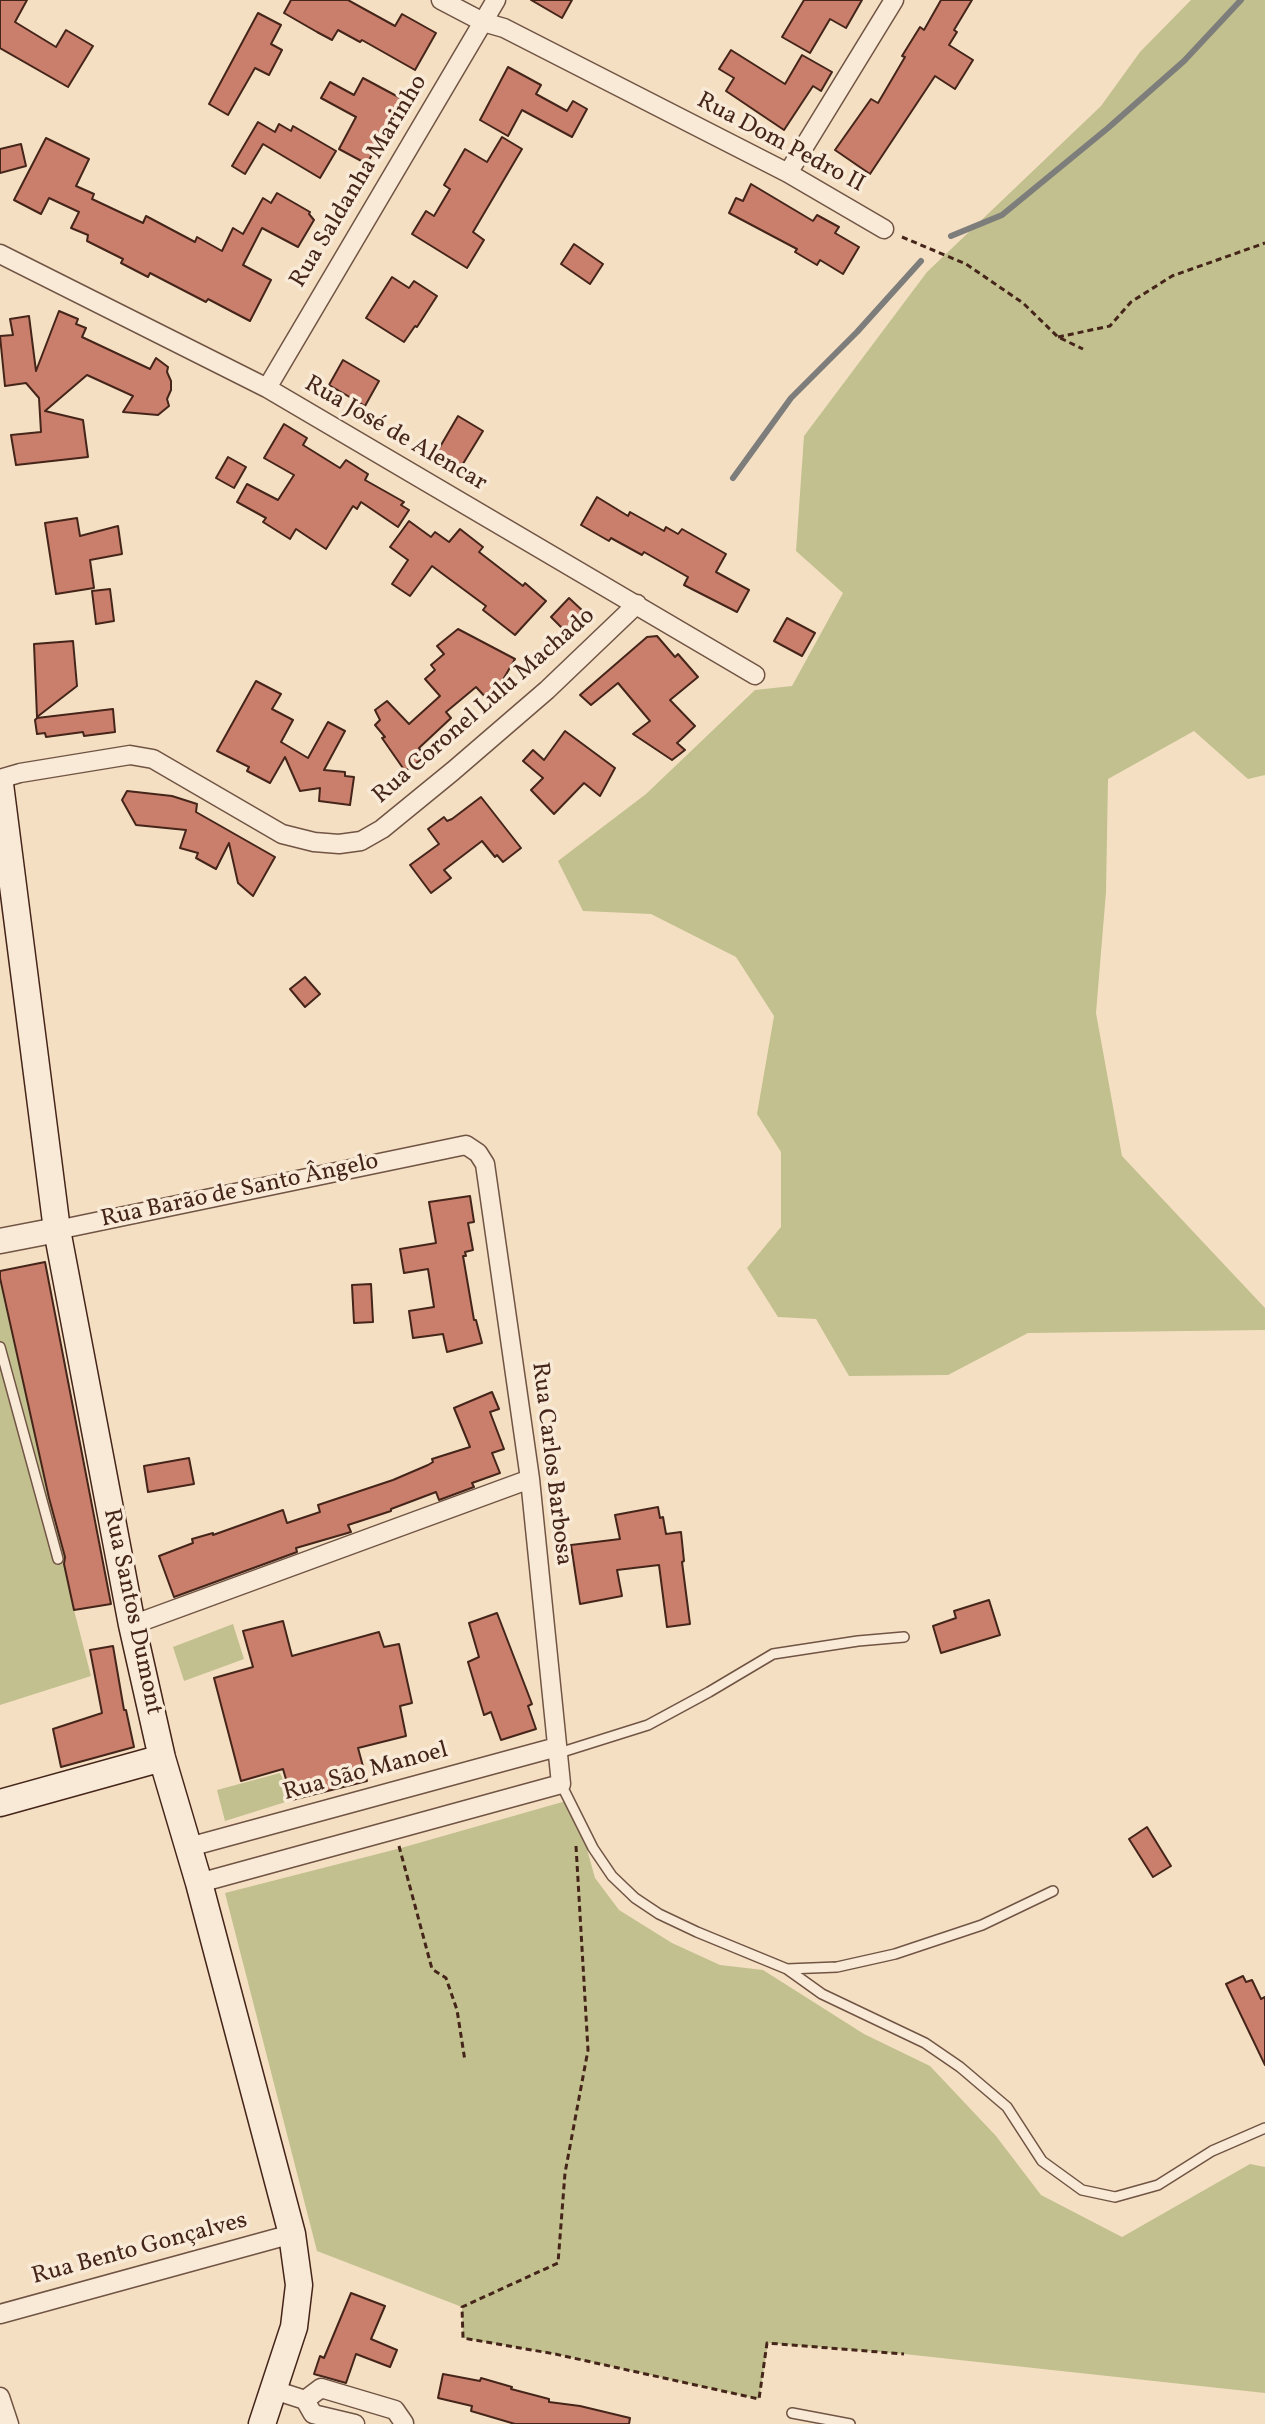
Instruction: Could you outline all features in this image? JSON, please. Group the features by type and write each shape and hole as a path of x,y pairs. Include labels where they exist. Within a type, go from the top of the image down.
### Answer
{"main road":[{"name":"Rua Santos Dumont","path":"0,782 57,1230 132,1625 162,1758 199,1883 292,2234 299,2285 294,2327 262,2424"},
{"path":"0,1803 162,1758"}],"street":[{"name":"Rua Dom Pedro II","path":"441,0 483,22 504,28 788,173 884,229"},
{"name":"Rua Saldanha Marinho","path":"267,388 496,0"},
{"path":"788,173 894,0"},
{"name":"Rua José de Alencar","path":"0,254 267,388 755,675"},
{"name":"Rua Coronel Lulu Machado","path":"0,782 20,773 130,755 153,759 282,834 326,843 361,841 382,829 465,761 547,690 637,604"},
{"name":"Rua Barão de Santo Ângelo","path":"0,1241 466,1145 478,1153"},
{"name":"Rua Carlos Barbosa","path":"478,1153 485,1164 530,1479 561,1784"},
{"path":"132,1625 530,1479"},
{"name":"Rua São Manoel","path":"189,1847 558,1750"},
{"path":"199,1883 561,1784"},
{"name":"Rua Bento Gonçalves","path":"0,2314 292,2234"},
{"path":"305,2400 321,2388 395,2410 405,2424"},
{"path":"274,2390 305,2400 313,2414 355,2424"},
{"path":"0,2397 9,2424"}],"lane":[{"path":"0,1347 58,1559"},
{"path":"558,1750 648,1725 773,1654 904,1637"},
{"path":"561,1784 593,1848 612,1876 635,1898 672,1920 787,1969 822,1994 925,2043 960,2067 1007,2107 1042,2161 1082,2190 1115,2197 1158,2185 1212,2151 1265,2128"},
{"path":"787,1969 837,1967 895,1954 982,1925 1053,1891"},
{"path":"792,2413 850,2424"}],"path":[{"path":"884,229 966,264 1023,303 1058,337 1083,349"},
{"path":"1058,337 1110,326 1131,302 1172,276 1265,243"},
{"path":"574,1809 588,2050 565,2173 558,2263 462,2307 463,2338 555,2354 759,2399 767,2343 904,2354"},
{"path":"386,1832 401,1848 432,1969 446,1978 457,2010 465,2061"}],"shaded area":[{"path":"1191,0 1265,0 1265,775 1248,779 1194,731 1108,779 1106,892 1096,1013 1122,1156 1265,1308 1265,1330 1028,1333 948,1375 849,1376 816,1319 778,1317 747,1268 781,1227 781,1152 757,1114 774,1016 736,957 651,914 583,911 558,861 646,794 755,690 792,686 843,593 796,551 804,436 927,272 1101,106 1140,52"},
{"path":"45,1262 111,1604 74,1610 91,1676 0,1705 0,1271"},
{"path":"233,1624 244,1659 184,1681 173,1647"},
{"path":"280,1773 292,1800 225,1821 217,1790"},
{"path":"573,1799 595,1878 619,1910 672,1943 720,1965 763,1970 864,2034 930,2066 996,2136 1041,2195 1122,2237 1250,2164 1265,2167 1265,2393 904,2354 768,2343 759,2399 555,2354 463,2338 462,2307 317,2251 225,1893 401,1848"}],"building":[{"path":"0,0 27,0 15,22 56,47 66,30 93,46 68,87 0,48"},
{"path":"291,0 348,0 395,26 402,14 436,33 415,70 338,30 332,40 317,32 284,13"},
{"path":"531,0 572,0 562,18"},
{"path":"804,0 862,0 846,28 830,19 810,53 782,37"},
{"path":"941,0 972,0 949,45 973,60 955,89 935,76 870,174 835,150 871,99 878,103 905,57 902,56 920,27 924,30"},
{"path":"258,13 281,25 271,44 282,50 269,75 255,68 228,115 209,104"},
{"path":"731,50 785,84 802,55 832,72 821,91 813,86 784,130 726,91 734,78 719,69"},
{"path":"508,67 541,85 536,94 567,111 573,101 587,109 572,137 522,110 508,136 480,120"},
{"path":"363,78 404,100 367,164 339,149 356,117 321,98 330,82 354,95"},
{"path":"258,122 275,132 279,124 291,131 293,126 336,151 320,178 263,144 245,174 232,166"},
{"path":"502,137 522,149 473,232 484,240 467,268 412,234 426,211 434,216 450,189 444,185 465,149 487,162"},
{"path":"46,138 89,159 76,186 94,194 92,199 143,223 146,216 195,242 197,237 222,251 233,228 243,234 263,198 271,203 277,193 310,212 314,220 298,247 262,228 243,265 271,280 250,321 208,299 206,302 150,273 148,277 121,263 123,259 87,241 88,235 71,228 79,212 49,198 41,214 14,200"},
{"path":"21,144 26,166 0,173 0,149"},
{"path":"751,184 813,221 817,215 839,227 835,233 859,247 843,274 820,260 817,265 795,252 797,249 729,213 736,198 743,201"},
{"path":"574,244 603,264 590,284 561,264"},
{"path":"392,277 409,288 414,281 437,296 404,342 366,318"},
{"path":"59,311 78,319 76,324 86,328 82,337 150,369 156,358 168,367 171,381 167,399 169,406 158,415 123,412 133,396 87,375 45,411 83,420 88,457 16,465 11,435 41,432 39,398 26,383 5,386 0,336 13,335 10,319 29,316 36,371"},
{"path":"343,360 379,381 365,406 329,385"},
{"path":"458,416 483,431 461,467 437,452"},
{"path":"284,424 307,438 303,445 340,468 346,460 368,474 365,480 404,502 401,505 409,510 398,527 361,502 357,509 353,506 326,549 296,529 290,539 263,522 266,518 237,502 247,484 278,500 294,475 264,458"},
{"path":"228,457 246,467 234,488 216,478"},
{"path":"597,497 628,516 630,512 664,531 666,527 678,534 682,529 726,554 716,572 749,590 737,612 684,585 688,577 644,552 642,555 611,538 609,541 581,525"},
{"path":"77,518 80,536 118,526 122,554 90,560 94,588 56,594 45,523"},
{"path":"409,521 431,537 435,532 449,542 460,529 483,547 479,552 546,601 515,635 483,610 486,606 432,566 410,596 392,584 408,560 390,547"},
{"path":"110,589 114,621 96,624 92,591"},
{"path":"569,598 584,612 565,631 551,617"},
{"path":"787,618 815,633 802,656 774,641"},
{"path":"458,629 515,659 490,702 476,687 446,712 451,718 419,748 425,757 405,771 375,725 380,720 375,710 387,701 409,724 440,696 425,679 435,670 431,665 444,654 437,646"},
{"path":"657,636 698,677 670,700 695,726 677,743 685,750 672,760 633,734 650,721 618,683 591,705 580,695 647,637"},
{"path":"73,641 77,686 37,717 34,644"},
{"path":"256,681 281,694 272,709 293,720 281,742 308,758 328,722 345,731 324,770 345,772 345,776 354,777 350,805 319,801 320,788 300,791 285,757 270,783 247,771 249,767 217,751"},
{"path":"113,709 115,732 46,737 45,733 37,734 37,718"},
{"path":"565,731 615,768 600,796 584,783 554,814 531,790 543,778 523,761 533,750 544,760"},
{"path":"127,791 172,796 197,804 196,812 275,857 253,896 238,883 229,843 216,869 196,858 198,853 180,848 186,830 136,825 122,800"},
{"path":"481,797 521,848 503,862 482,841 444,870 451,878 431,893 410,865 439,844 428,829 444,817 447,821 452,819"},
{"path":"305,977 320,994 305,1007 290,989"},
{"path":"470,1196 474,1222 468,1223 473,1250 465,1252 466,1256 463,1256 474,1320 482,1343 447,1352 443,1334 413,1338 409,1311 434,1307 428,1269 404,1273 400,1249 436,1243 429,1202"},
{"path":"45,1262 111,1604 74,1610 65,1557 0,1278 0,1271"},
{"path":"371,1284 373,1322 354,1323 352,1285"},
{"path":"492,1392 499,1409 490,1412 504,1449 492,1453 500,1473 439,1500 436,1492 348,1525 351,1532 296,1548 297,1552 174,1597 159,1556 193,1543 192,1539 213,1535 283,1510 287,1523 320,1512 318,1505 393,1480 428,1465 433,1462 432,1459 470,1447 454,1408"},
{"path":"189,1458 194,1484 148,1492 144,1466"},
{"path":"658,1507 666,1534 681,1532 690,1624 667,1627 659,1565 617,1570 622,1596 580,1604 571,1545 620,1539 615,1515"},
{"path":"989,1600 1000,1635 941,1653 933,1626 956,1618 954,1611"},
{"path":"497,1613 532,1704 528,1706 536,1729 501,1740 491,1712 484,1715 468,1662 479,1657 469,1623"},
{"path":"283,1621 292,1656 379,1632 384,1647 399,1644 412,1703 400,1706 406,1736 358,1748 367,1781 292,1800 283,1769 241,1781 214,1678 253,1667 243,1631"},
{"path":"113,1646 134,1747 61,1767 53,1729 102,1713 90,1650"},
{"path":"1147,1827 1171,1866 1153,1877 1129,1839"},
{"path":"1243,1976 1246,1982 1252,1980 1261,1999 1265,1997 1265,2065 1226,1984"},
{"path":"351,2293 385,2306 371,2339 397,2350 390,2367 356,2354 346,2383 314,2374 320,2356 324,2358"},
{"path":"443,2374 480,2381 481,2378 549,2399 549,2402 630,2418 629,2424 515,2424 471,2411 472,2406 438,2398"}],"waterway":[{"path":"951,236 1002,215 1184,61 1241,0"},
{"path":"733,478 791,398 857,332 921,261"}]}
